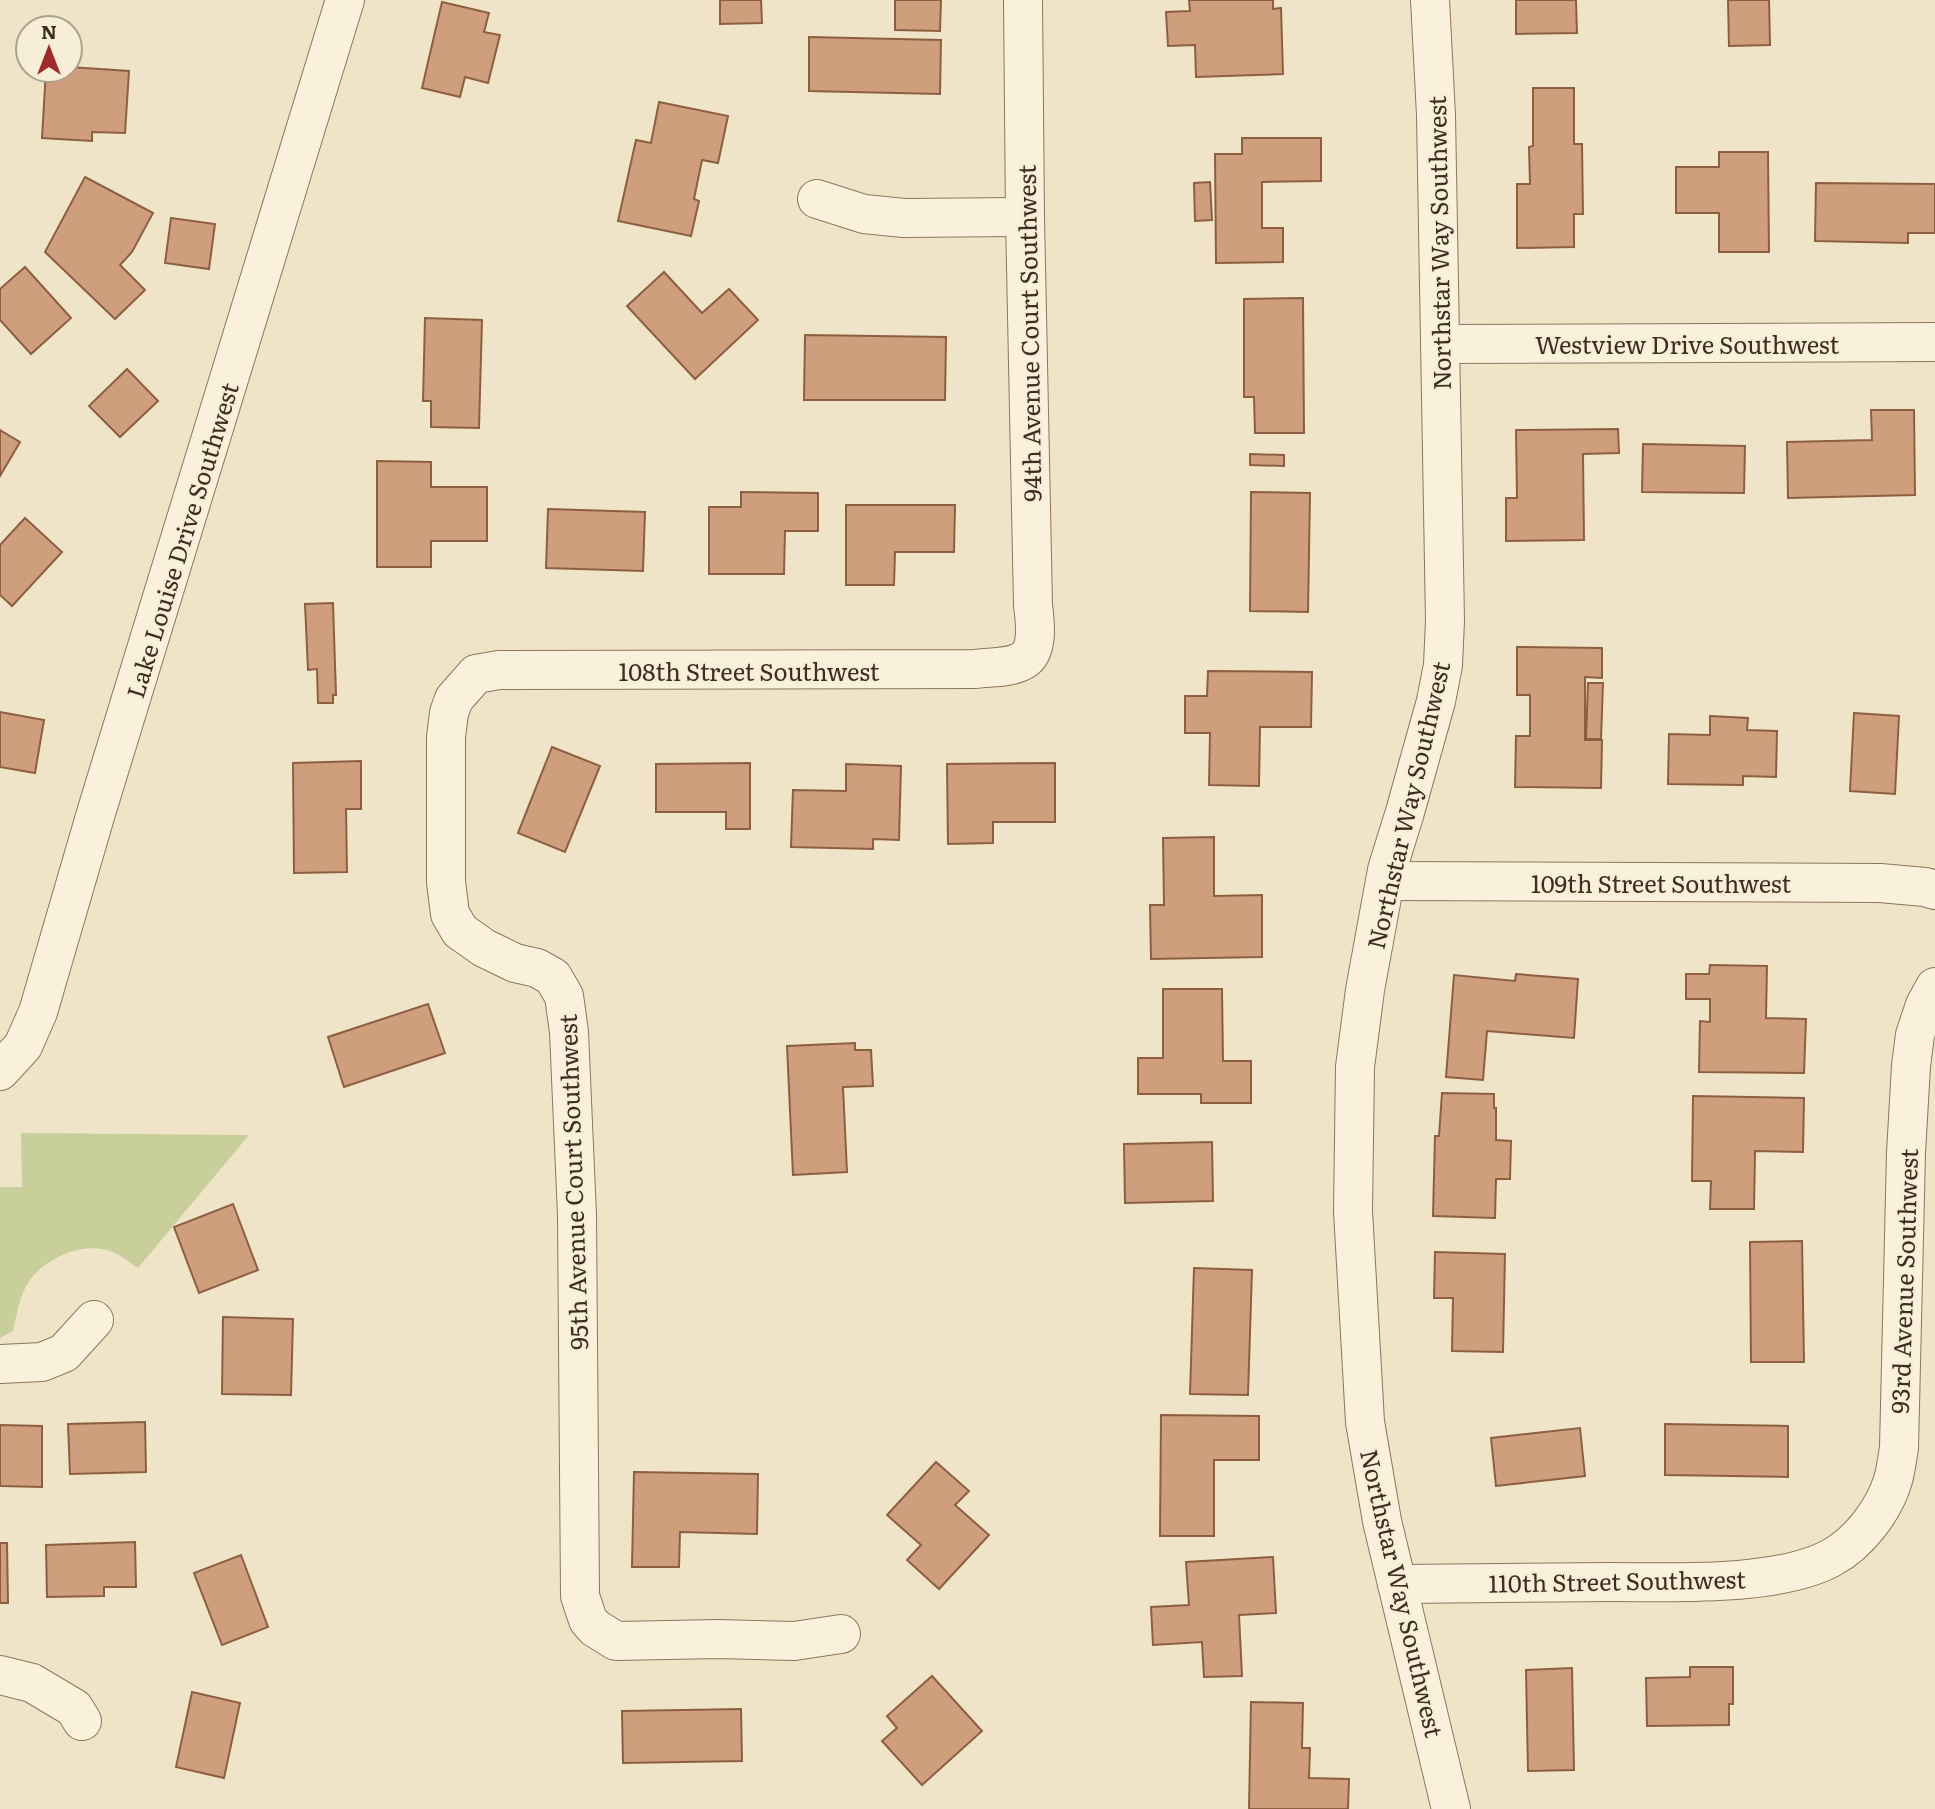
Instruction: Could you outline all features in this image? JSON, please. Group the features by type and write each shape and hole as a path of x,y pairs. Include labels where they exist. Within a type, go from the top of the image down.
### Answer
{"street":[{"name":"Lake Louise Drive Southwest","path":"0,1071 23,1046 38,1012 96,813 345,0"},
{"name":"94th Avenue Court Southwest","path":"1021,662 1033,647 1036,629 1033,605 1023,0"},
{"name":"Northstar Way Southwest","path":"1430,0 1436,115 1445,621 1443,665 1436,701 1387,870 1365,990 1355,1067 1353,1211 1365,1422 1382,1521 1451,1809"},
{"path":"817,200 864,214 904,218 1025,217"},
{"name":"Westview Drive Southwest","path":"1440,344 1935,342"},
{"name":"108th Street Southwest","path":"476,674 499,670 975,669 1021,662"},
{"name":"95th Avenue Court Southwest","path":"476,674 454,699 449,713 446,737 447,892 450,914 460,931 484,948 515,963 537,968 553,976 564,996 569,1032 578,1214 580,1596 588,1620 615,1641 643,1643 719,1639 794,1641 841,1634"},
{"name":"109th Street Southwest","path":"1386,881 1880,883 1935,890"},
{"name":"93rd Avenue Southwest","path":"1833,1557 1856,1539 1880,1507 1892,1481 1897,1459 1911,1066 1915,1035 1925,1005 1935,987"},
{"path":"0,1364 42,1362 64,1353 94,1320"},
{"name":"110th Street Southwest","path":"1397,1584 1685,1582 1800,1571 1833,1557"},
{"path":"0,1675 32,1683 74,1708 82,1721"}],"green space":[{"path":"21,1133 249,1135 138,1268 110,1251 87,1248 64,1254 43,1266 28,1283 20,1300 13,1331 0,1338 0,1187 22,1187"}],"building":[{"path":"720,0 761,0 762,23 720,24"},
{"path":"895,0 941,0 940,31 895,30"},
{"path":"1189,0 1273,0 1273,9 1281,8 1283,74 1196,77 1195,45 1168,46 1166,12 1190,11"},
{"path":"1516,0 1576,0 1577,33 1516,34"},
{"path":"1728,0 1769,0 1770,45 1729,46"},
{"path":"442,2 489,13 484,32 500,35 488,83 465,77 460,97 422,88"},
{"path":"809,37 941,40 940,94 809,91"},
{"path":"84,68 129,71 125,133 92,132 92,141 42,138 45,84 84,84"},
{"path":"1533,88 1574,88 1574,144 1582,144 1583,214 1574,214 1574,247 1517,248 1517,184 1530,184 1529,147 1533,146"},
{"path":"659,102 728,116 718,163 702,160 694,199 699,201 691,236 618,221 636,140 651,143"},
{"path":"1242,138 1321,138 1321,181 1262,182 1262,228 1283,228 1283,262 1216,263 1215,154 1242,154"},
{"path":"1719,152 1768,152 1769,252 1719,252 1719,213 1676,213 1676,167 1719,167"},
{"path":"85,177 153,213 132,252 120,265 145,290 115,319 45,252"},
{"path":"1210,182 1212,220 1195,221 1194,183"},
{"path":"1816,183 1935,184 1935,233 1908,233 1908,243 1815,241"},
{"path":"171,218 215,224 209,269 165,263"},
{"path":"25,267 71,318 31,354 0,320 0,289"},
{"path":"664,272 702,313 729,289 758,320 695,379 627,306"},
{"path":"1303,298 1304,433 1255,433 1254,397 1244,397 1244,299"},
{"path":"425,318 482,320 479,428 431,427 431,401 423,401"},
{"path":"805,335 946,337 945,400 804,400"},
{"path":"127,369 158,401 120,437 89,406"},
{"path":"1871,410 1914,410 1915,495 1788,498 1787,442 1872,440"},
{"path":"1618,429 1619,453 1583,454 1584,540 1506,541 1506,498 1517,498 1516,430"},
{"path":"0,430 20,442 0,476"},
{"path":"1643,444 1745,446 1744,493 1642,492"},
{"path":"1250,454 1284,455 1284,466 1250,465"},
{"path":"377,461 431,462 431,487 487,487 487,541 431,541 431,567 377,567"},
{"path":"741,492 818,493 818,531 785,531 784,574 709,574 709,507 741,507"},
{"path":"1251,492 1310,493 1308,612 1250,611"},
{"path":"846,505 955,505 954,552 895,552 894,585 846,585"},
{"path":"548,509 645,512 643,571 546,568"},
{"path":"25,518 62,552 12,606 0,595 0,545"},
{"path":"333,603 336,695 333,695 333,703 318,703 317,669 308,670 305,604"},
{"path":"1517,647 1602,648 1602,678 1585,677 1585,740 1602,740 1601,788 1515,787 1516,736 1530,736 1530,695 1517,695"},
{"path":"1208,671 1312,672 1311,727 1260,727 1259,786 1209,785 1210,733 1185,733 1185,696 1207,696"},
{"path":"1588,683 1603,683 1601,739 1586,739"},
{"path":"0,712 44,720 35,773 0,767"},
{"path":"1854,713 1899,716 1895,794 1850,791"},
{"path":"1710,716 1748,718 1747,730 1777,731 1776,777 1743,776 1743,785 1668,784 1669,734 1710,735"},
{"path":"552,747 600,766 565,852 518,833"},
{"path":"361,761 361,809 346,809 347,872 294,873 293,763"},
{"path":"750,763 750,829 726,829 726,812 656,812 656,764"},
{"path":"1055,763 1055,822 993,822 993,843 948,844 947,764"},
{"path":"846,764 901,766 899,840 873,839 873,849 791,847 793,790 846,791"},
{"path":"1214,837 1214,896 1262,895 1262,957 1151,959 1150,905 1164,905 1163,838"},
{"path":"1710,965 1767,966 1766,1018 1806,1019 1804,1073 1699,1072 1700,1021 1710,1022 1710,999 1686,999 1686,974 1709,974"},
{"path":"1516,974 1578,979 1574,1038 1487,1031 1483,1080 1446,1077 1454,975 1515,981"},
{"path":"1163,989 1222,989 1223,1061 1251,1061 1251,1103 1201,1103 1201,1094 1138,1094 1138,1058 1163,1058"},
{"path":"428,1004 445,1053 344,1087 328,1037"},
{"path":"855,1043 855,1050 871,1050 873,1086 843,1087 847,1172 793,1175 787,1046"},
{"path":"1442,1093 1494,1094 1496,1140 1511,1141 1510,1179 1496,1179 1495,1218 1433,1216 1435,1136 1439,1136"},
{"path":"1693,1096 1804,1098 1803,1152 1755,1151 1754,1209 1710,1209 1711,1181 1692,1181"},
{"path":"1212,1142 1213,1201 1125,1203 1124,1144"},
{"path":"233,1204 258,1270 199,1293 174,1227"},
{"path":"1802,1241 1804,1362 1751,1362 1750,1242"},
{"path":"1435,1252 1505,1254 1503,1352 1452,1351 1453,1298 1434,1298"},
{"path":"1194,1268 1252,1270 1248,1395 1190,1394"},
{"path":"223,1317 293,1319 291,1395 222,1394"},
{"path":"1161,1415 1259,1416 1259,1460 1214,1460 1214,1536 1160,1536"},
{"path":"145,1422 146,1472 70,1474 68,1424"},
{"path":"1665,1424 1788,1426 1788,1477 1665,1475"},
{"path":"0,1425 42,1426 42,1487 0,1486"},
{"path":"1580,1428 1585,1476 1496,1486 1491,1438"},
{"path":"936,1462 969,1491 955,1505 989,1535 939,1589 907,1560 921,1545 887,1515"},
{"path":"634,1472 758,1474 757,1534 680,1532 679,1567 632,1567"},
{"path":"135,1542 136,1587 104,1587 104,1596 47,1597 46,1545"},
{"path":"0,1543 7,1543 8,1603 0,1603"},
{"path":"241,1555 268,1627 222,1645 194,1573"},
{"path":"1273,1557 1276,1613 1239,1615 1242,1676 1204,1677 1202,1642 1153,1645 1151,1607 1189,1605 1186,1562"},
{"path":"1690,1667 1733,1667 1733,1704 1729,1704 1729,1725 1647,1726 1646,1678 1690,1677"},
{"path":"1572,1668 1574,1770 1528,1771 1526,1670"},
{"path":"932,1676 982,1731 922,1785 882,1741 897,1728 887,1716"},
{"path":"192,1692 240,1703 224,1778 176,1767"},
{"path":"1251,1702 1303,1703 1302,1748 1310,1748 1309,1778 1349,1779 1348,1809 1249,1809"},
{"path":"741,1709 742,1761 623,1763 622,1711"}]}
